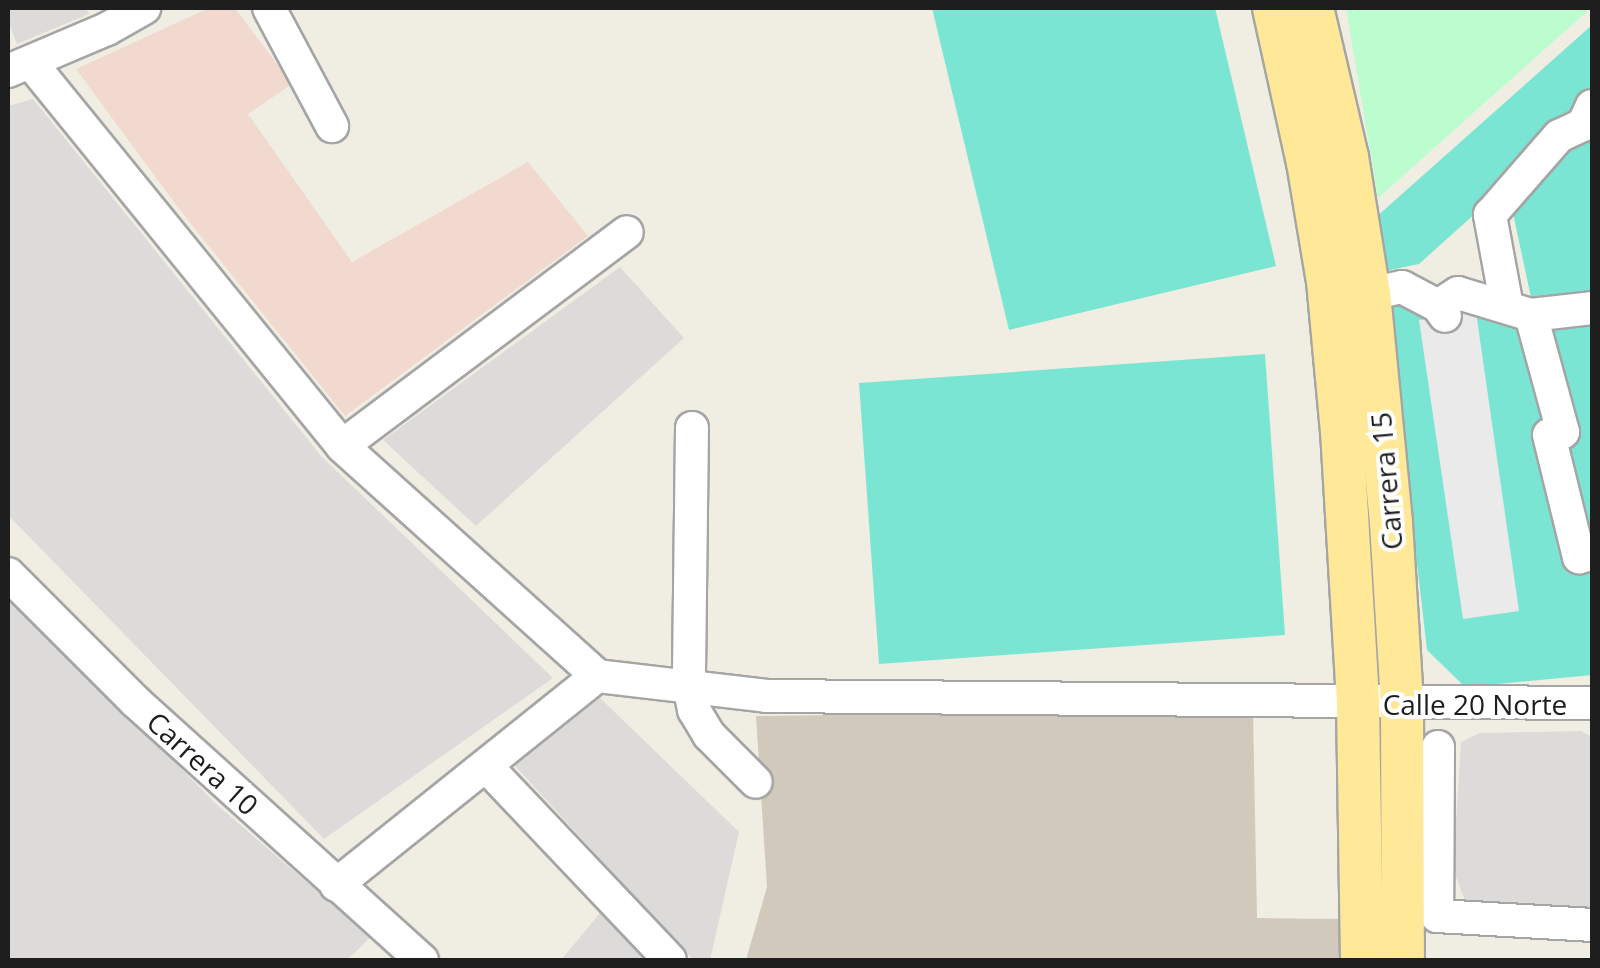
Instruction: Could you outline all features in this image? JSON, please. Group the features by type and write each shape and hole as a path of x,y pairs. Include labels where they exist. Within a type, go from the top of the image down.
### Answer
{"main road":[{"name":"Carrera 15","path":"1274,8 1328,160 1368,294 1391,524 1402,704 1403,960"},
{"name":"Carrera 15","path":"1312,8 1328,160 1328,281 1342,431 1358,704 1362,960"},
{"path":"1361,863 1403,862"}],"street":[{"path":"144,8 101,18 19,67 342,446 597,676 336,885"},
{"path":"269,8 332,126"},
{"path":"1592,106 1583,125 1559,136 1490,216 1563,432 1549,436 1579,557 1592,554"},
{"path":"342,446 627,232"},
{"path":"1368,294 1402,287 1441,311 1458,294 1519,311 1592,308"},
{"path":"692,428 689,686 694,710 709,734 756,782"},
{"name":"Carrera 10","path":"8,574 136,701 336,885 405,956"},
{"name":"Calle 20 Norte","path":"597,676 882,706 1592,704"},
{"path":"1438,747 1437,916 1592,925"},
{"path":"486,766 670,960"}],"shaded area":[{"path":"8,8 86,8 89,14 17,44 8,21"},
{"path":"209,8 235,8 292,84 248,114 352,262 528,162 588,236 345,416 179,209 76,69"},
{"path":"932,8 1215,8 1276,266 1009,330"},
{"path":"1592,25 1592,675 1465,687 1427,650 1386,293 1536,321 1507,185 1419,264 1385,271 1375,218"},
{"path":"33,99 322,457 553,678 324,839 8,515 8,106"},
{"path":"620,267 684,338 476,526 383,440"},
{"path":"1476,312 1519,611 1463,619 1419,320"},
{"path":"1265,354 1285,635 879,664 859,383"},
{"path":"8,592 217,805 371,937 347,960 8,960"},
{"path":"600,698 739,832 710,960 693,960 515,766"},
{"path":"1581,731 1592,737 1592,920 1467,906 1453,869 1461,742 1480,733"},
{"path":"601,912 653,960 561,960"}],"green space":[{"path":"1346,8 1591,8 1378,198"}],"building":[{"path":"1253,710 1257,918 1348,919 1346,960 746,960 767,887 756,716"}]}
